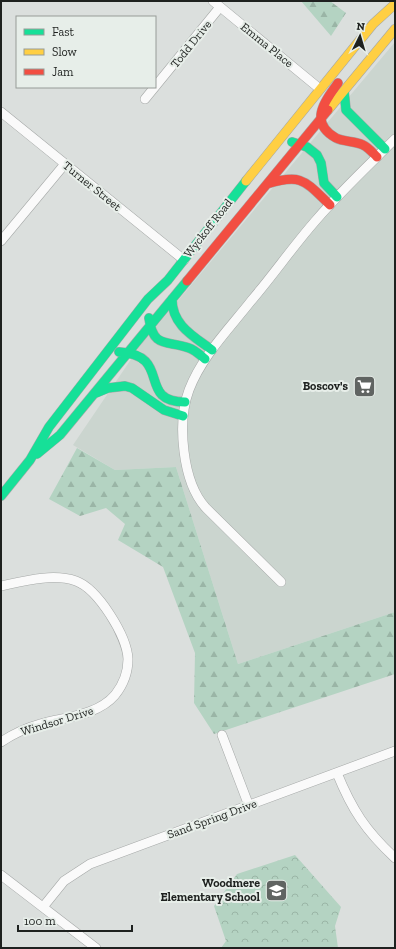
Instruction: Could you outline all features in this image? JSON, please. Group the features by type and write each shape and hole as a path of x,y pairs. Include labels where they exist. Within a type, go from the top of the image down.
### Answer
{"main road":[{"path":"381,30 394,5"},
{"name":"Wyckoff Road","path":"1,496 30,460 49,427 148,299 168,280 274,145 373,24 394,5"},
{"name":"Wyckoff Road","path":"30,460 60,435 395,29"},
{"path":"342,78 321,108 321,119 324,127 333,137 360,143 377,157"},
{"path":"344,91 344,105 348,113 385,149"},
{"path":"274,145 287,143 301,144 317,155 321,163 324,183 337,197"},
{"path":"254,170 256,182 262,185 288,178 299,180 310,186 330,205"},
{"path":"168,280 150,310 150,326 154,335 162,343 190,348 205,359"},
{"path":"172,299 171,308 174,319 212,350"},
{"path":"104,357 127,352 140,356 153,370 157,387 165,398 171,401 186,402"},
{"path":"94,394 113,386 126,385 162,409 183,416"}],"street":[{"name":"Emma Place","path":"213,1 320,89"},
{"name":"Todd Drive","path":"156,87 220,7"},
{"name":"Todd Drive","path":"146,99 155,88"},
{"name":"Turner Street","path":"1,112 64,165 184,260"},
{"path":"281,582 206,508 197,497 183,446 183,416 186,402 195,378 205,359 212,350 330,205 395,139"},
{"path":"1,240 64,165"},
{"name":"Windsor Drive","path":"1,586 61,578 83,584 96,594 103,604 123,638 128,659 124,680 114,696 107,703 91,711 39,724 19,732 1,742"},
{"path":"222,735 249,806"},
{"name":"Sand Spring Drive","path":"43,907 64,881 86,866 395,751"},
{"path":"337,773 359,819 395,858"},
{"path":"1,875 96,948"}],"shaded area":[{"path":"395,42 395,612 238,664 176,467 115,470 73,445 140,346"}],"green space":[{"path":"301,1 330,1 346,13 331,36"},
{"path":"77,448 115,470 176,467 238,664 395,612 395,674 214,734 194,703 195,653 163,567 118,540 125,524 106,508 80,516 49,499"},
{"name":"Woodmere Elementary School","path":"295,855 341,907 335,926 338,948 221,948 226,941 214,906 237,874"}],"traffic: fast":[{"path":"344,91 346,110 385,149"},
{"path":"292,142 307,147 317,155 321,163 324,183 337,197"},
{"path":"1,496 30,460 49,427 148,299 168,280 246,181"},
{"path":"37,454 60,435 187,281"},
{"path":"172,299 173,308 180,323 191,335 212,350"},
{"path":"149,318 154,335 162,342 191,349 205,359"},
{"path":"119,352 135,355 145,361 151,369 157,387 162,395 170,400 185,402"},
{"path":"96,393 108,388 125,386 132,388 164,410 183,416"}],"traffic: slow":[{"path":"246,181 373,24 395,4"},
{"path":"328,110 395,29"}],"traffic: jam":[{"path":"338,83 324,104 321,118 323,125 328,132 336,138 363,145 377,157"},
{"path":"187,281 328,110"},
{"path":"267,184 288,179 296,179 302,181 315,190 330,205"}],"place":[{"name":"Boscov's","path":"364,386"},
{"name":"Woodmere Elementary School","path":"276,890"}]}
